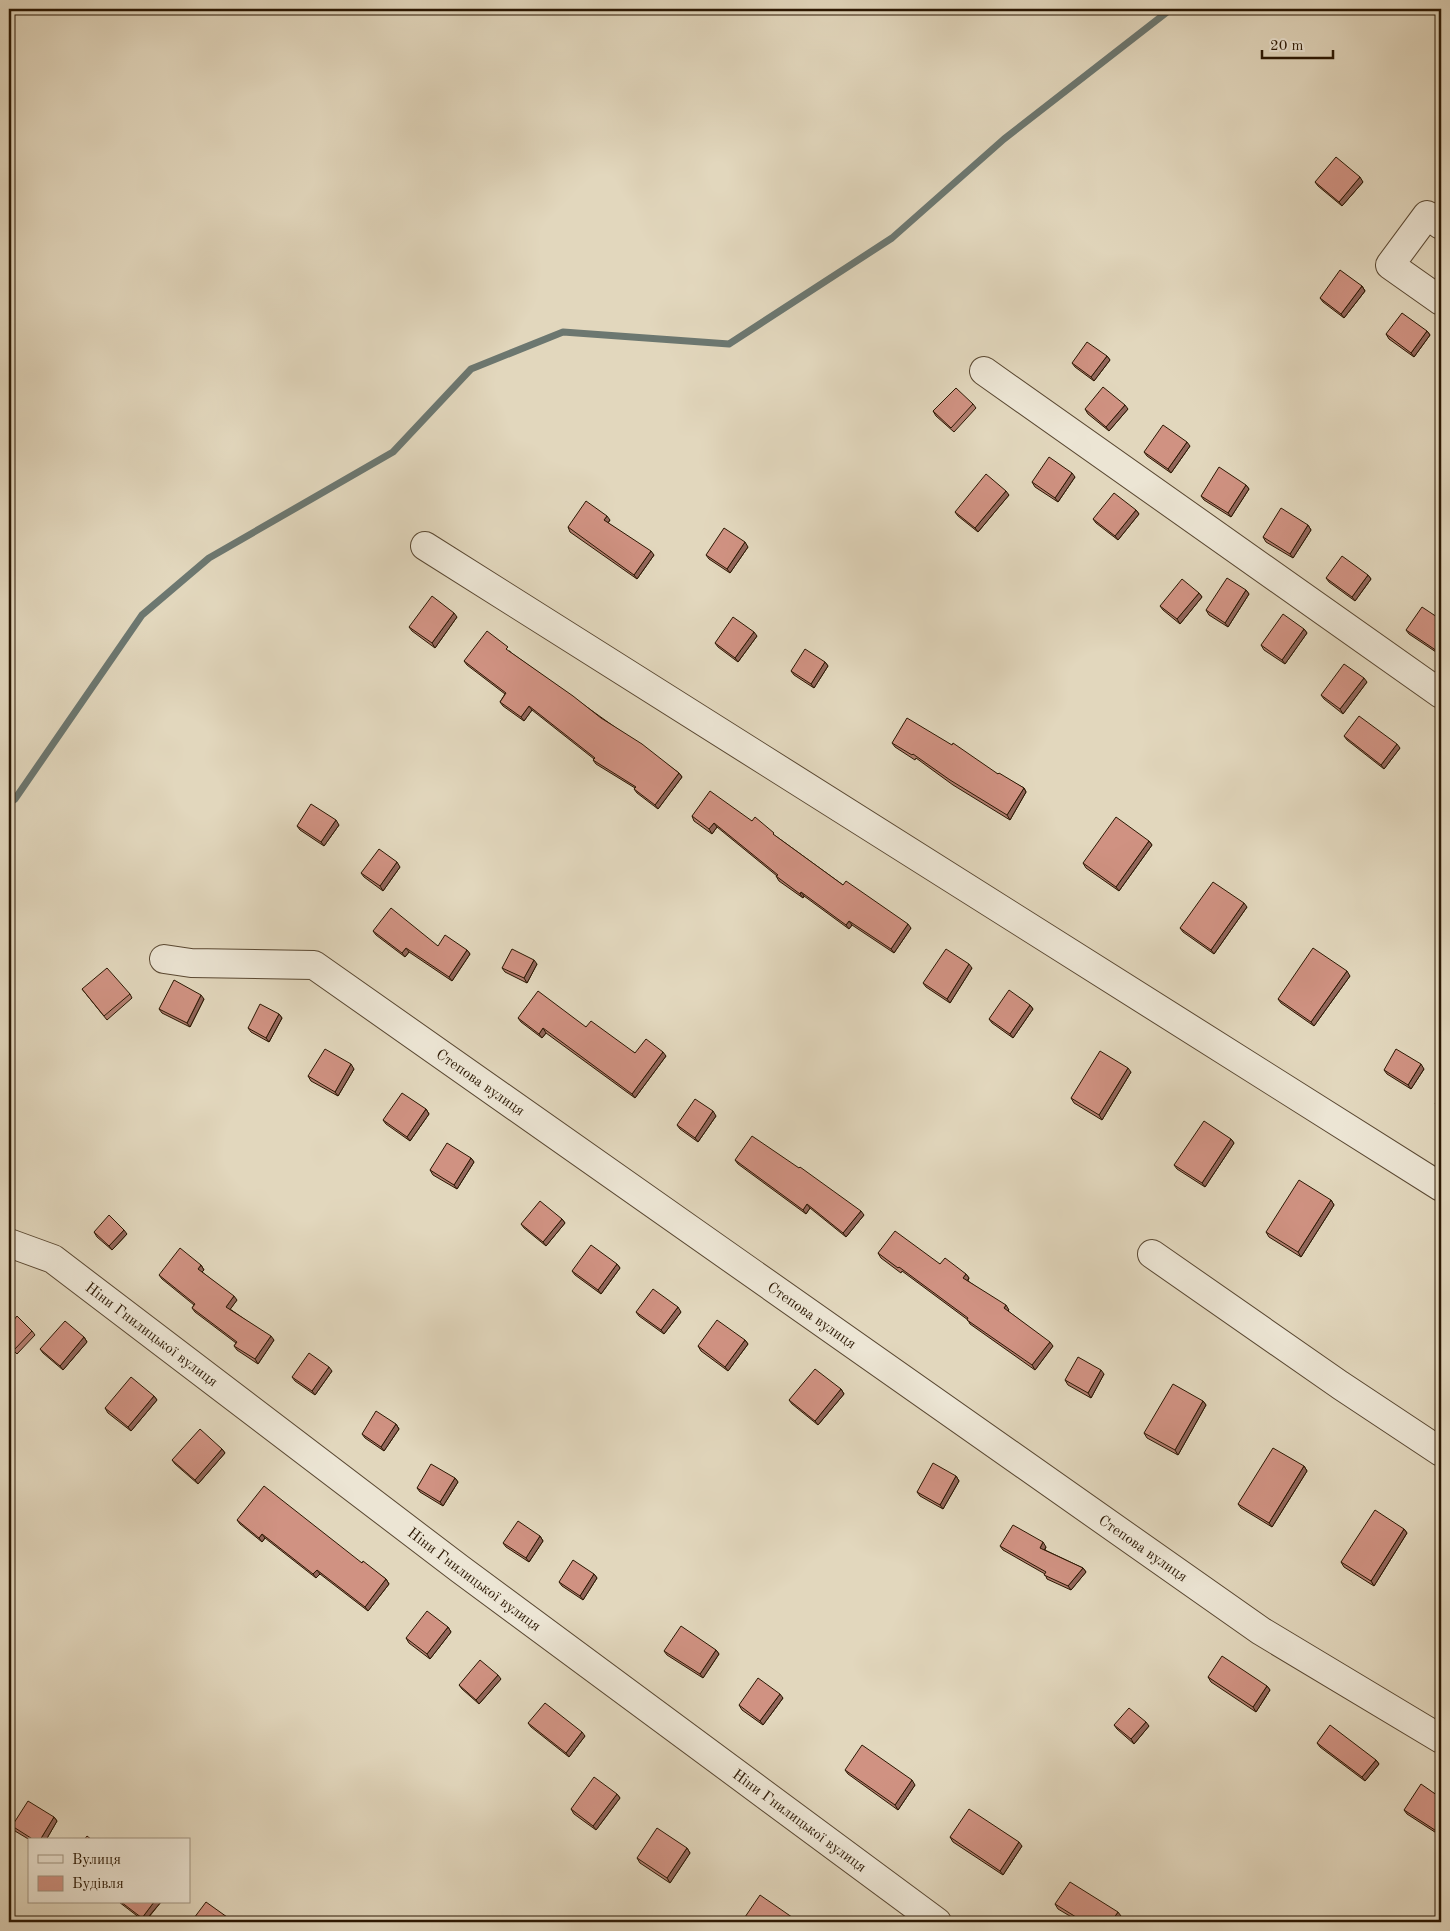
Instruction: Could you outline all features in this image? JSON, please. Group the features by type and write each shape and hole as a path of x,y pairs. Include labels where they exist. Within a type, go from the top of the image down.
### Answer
{"street":[{"path":"1441,225 1427,214 1390,266 1441,301"},
{"path":"984,371 1441,694"},
{"path":"425,546 1441,1187"},
{"name":"Степова вулиця","path":"164,959 191,963 314,965 1261,1631 1441,1739"},
{"name":"Ніни Гнилицької вулиця","path":"9,1243 54,1259 460,1569 937,1922"},
{"path":"1152,1254 1340,1385 1441,1452"}],"building":[{"path":"1336,157 1360,177 1339,202 1315,182"},
{"path":"1340,270 1362,286 1341,314 1320,298"},
{"path":"1402,313 1427,331 1411,353 1386,334"},
{"path":"1087,342 1107,356 1091,377 1072,363"},
{"path":"1103,387 1125,405 1106,427 1085,409"},
{"path":"956,388 973,404 951,428 933,411"},
{"path":"1163,425 1187,442 1168,469 1144,452"},
{"path":"1049,457 1072,473 1055,498 1032,482"},
{"path":"1219,467 1246,485 1228,513 1201,496"},
{"path":"986,474 1006,491 975,528 955,512"},
{"path":"1114,493 1136,510 1115,536 1093,519"},
{"path":"586,501 607,516 604,520 651,551 634,575 568,527"},
{"path":"1281,508 1308,525 1290,554 1263,537"},
{"path":"724,528 745,542 727,569 706,555"},
{"path":"1342,556 1368,575 1352,597 1326,578"},
{"path":"1227,578 1246,590 1225,623 1206,610"},
{"path":"1182,579 1199,593 1177,619 1160,606"},
{"path":"432,596 454,613 432,643 409,627"},
{"path":"1422,607 1440,619 1441,660 1437,658 1440,653 1406,630"},
{"path":"1283,614 1304,629 1282,660 1261,645"},
{"path":"733,617 754,632 735,658 715,643"},
{"path":"487,631 508,647 506,649 601,718 642,744 679,773 655,805 634,789 636,787 593,760 595,758 529,706 521,717 500,702 506,693 464,661"},
{"path":"805,649 825,662 811,684 791,671"},
{"path":"1344,664 1364,678 1340,709 1321,695"},
{"path":"1359,716 1397,744 1381,765 1344,736"},
{"path":"907,718 952,745 953,743 998,774 1024,788 1007,815 950,780 913,754 892,743"},
{"path":"710,791 752,821 755,817 773,834 843,885 846,881 908,924 891,949 849,921 846,925 801,892 800,894 714,823 709,829 692,816"},
{"path":"311,804 336,820 321,842 297,826"},
{"path":"1116,817 1149,841 1116,887 1083,863"},
{"path":"379,849 397,862 380,886 361,873"},
{"path":"1213,882 1244,903 1211,950 1180,928"},
{"path":"391,908 438,946 445,935 467,950 449,977 406,948 402,953 373,931"},
{"path":"1313,948 1347,971 1311,1022 1278,999"},
{"path":"512,949 534,960 524,978 502,968"},
{"path":"946,949 969,964 947,999 923,983"},
{"path":"107,968 130,994 104,1016 82,989"},
{"path":"174,980 201,995 187,1023 159,1009"},
{"path":"1009,990 1030,1005 1010,1034 989,1019"},
{"path":"538,991 586,1027 591,1021 635,1053 646,1039 663,1052 632,1094 543,1028 539,1034 518,1018"},
{"path":"260,1004 279,1014 266,1038 248,1028"},
{"path":"325,1049 351,1064 335,1092 308,1076"},
{"path":"1396,1049 1421,1064 1408,1085 1384,1070"},
{"path":"1100,1051 1128,1068 1099,1115 1071,1098"},
{"path":"402,1093 426,1109 407,1137 383,1120"},
{"path":"1441,1096 1441,1109 1435,1104"},
{"path":"695,1099 713,1111 695,1138 677,1125"},
{"path":"1204,1121 1231,1139 1202,1183 1174,1165"},
{"path":"752,1136 800,1167 861,1211 843,1233 807,1204 803,1210 735,1160"},
{"path":"447,1143 471,1158 454,1185 430,1170"},
{"path":"1299,1180 1331,1200 1298,1252 1266,1232"},
{"path":"540,1201 562,1219 543,1242 521,1224"},
{"path":"109,1215 124,1230 109,1246 94,1232"},
{"path":"895,1231 940,1264 945,1258 966,1274 963,1278 1006,1305 1004,1308 1050,1342 1032,1365 967,1320 968,1318 878,1253"},
{"path":"591,1245 617,1264 598,1290 572,1271"},
{"path":"180,1248 201,1265 198,1269 234,1296 226,1307 271,1336 255,1359 234,1346 237,1342 192,1308 195,1304 159,1275"},
{"path":"653,1289 678,1307 661,1330 636,1312"},
{"path":"17,1316 32,1331 14,1350 9,1344 9,1326"},
{"path":"717,1320 745,1340 725,1367 698,1346"},
{"path":"65,1321 84,1337 60,1366 40,1349"},
{"path":"309,1353 329,1367 312,1391 292,1377"},
{"path":"1078,1357 1101,1370 1088,1393 1065,1380"},
{"path":"815,1369 841,1389 815,1421 789,1400"},
{"path":"131,1377 154,1396 128,1427 105,1408"},
{"path":"1173,1384 1203,1401 1175,1450 1144,1433"},
{"path":"376,1411 396,1424 381,1447 362,1434"},
{"path":"200,1429 222,1449 195,1480 172,1460"},
{"path":"1273,1448 1304,1466 1269,1523 1238,1504"},
{"path":"933,1463 956,1476 940,1505 917,1492"},
{"path":"431,1464 455,1478 440,1502 417,1488"},
{"path":"264,1486 362,1563 363,1561 386,1579 365,1607 317,1570 313,1574 262,1534 259,1538 237,1520"},
{"path":"1375,1510 1404,1529 1371,1581 1341,1562"},
{"path":"518,1521 540,1536 526,1558 503,1543"},
{"path":"1013,1525 1043,1542 1040,1548 1083,1568 1068,1586 1044,1575 1046,1572 1000,1546"},
{"path":"573,1560 594,1574 580,1596 559,1582"},
{"path":"427,1611 448,1627 427,1654 406,1638"},
{"path":"681,1626 716,1650 700,1674 664,1651"},
{"path":"1222,1656 1267,1686 1253,1707 1208,1677"},
{"path":"480,1660 498,1675 476,1700 459,1685"},
{"path":"758,1678 780,1694 760,1721 739,1705"},
{"path":"545,1703 582,1732 566,1753 528,1723"},
{"path":"1129,1708 1146,1722 1131,1739 1114,1725"},
{"path":"1330,1725 1376,1760 1362,1777 1317,1743"},
{"path":"862,1745 912,1780 895,1805 845,1770"},
{"path":"594,1777 617,1794 593,1826 571,1809"},
{"path":"1421,1784 1441,1798 1441,1834 1404,1810"},
{"path":"28,1801 54,1817 41,1838 31,1838 12,1826"},
{"path":"969,1809 1019,1842 1000,1871 950,1837"},
{"path":"657,1828 687,1848 667,1878 637,1858"},
{"path":"1070,1882 1118,1912 1111,1922 1084,1922 1055,1904"},
{"path":"760,1895 799,1922 752,1922 745,1917"},
{"path":"206,1902 227,1917 227,1922 191,1922"},
{"path":"124,1904 152,1904 142,1918"}],"waterway":[{"path":"9,803 15,799 142,615 209,558 393,452 471,369 563,332 729,344 892,238 1004,139 1171,9"}]}
